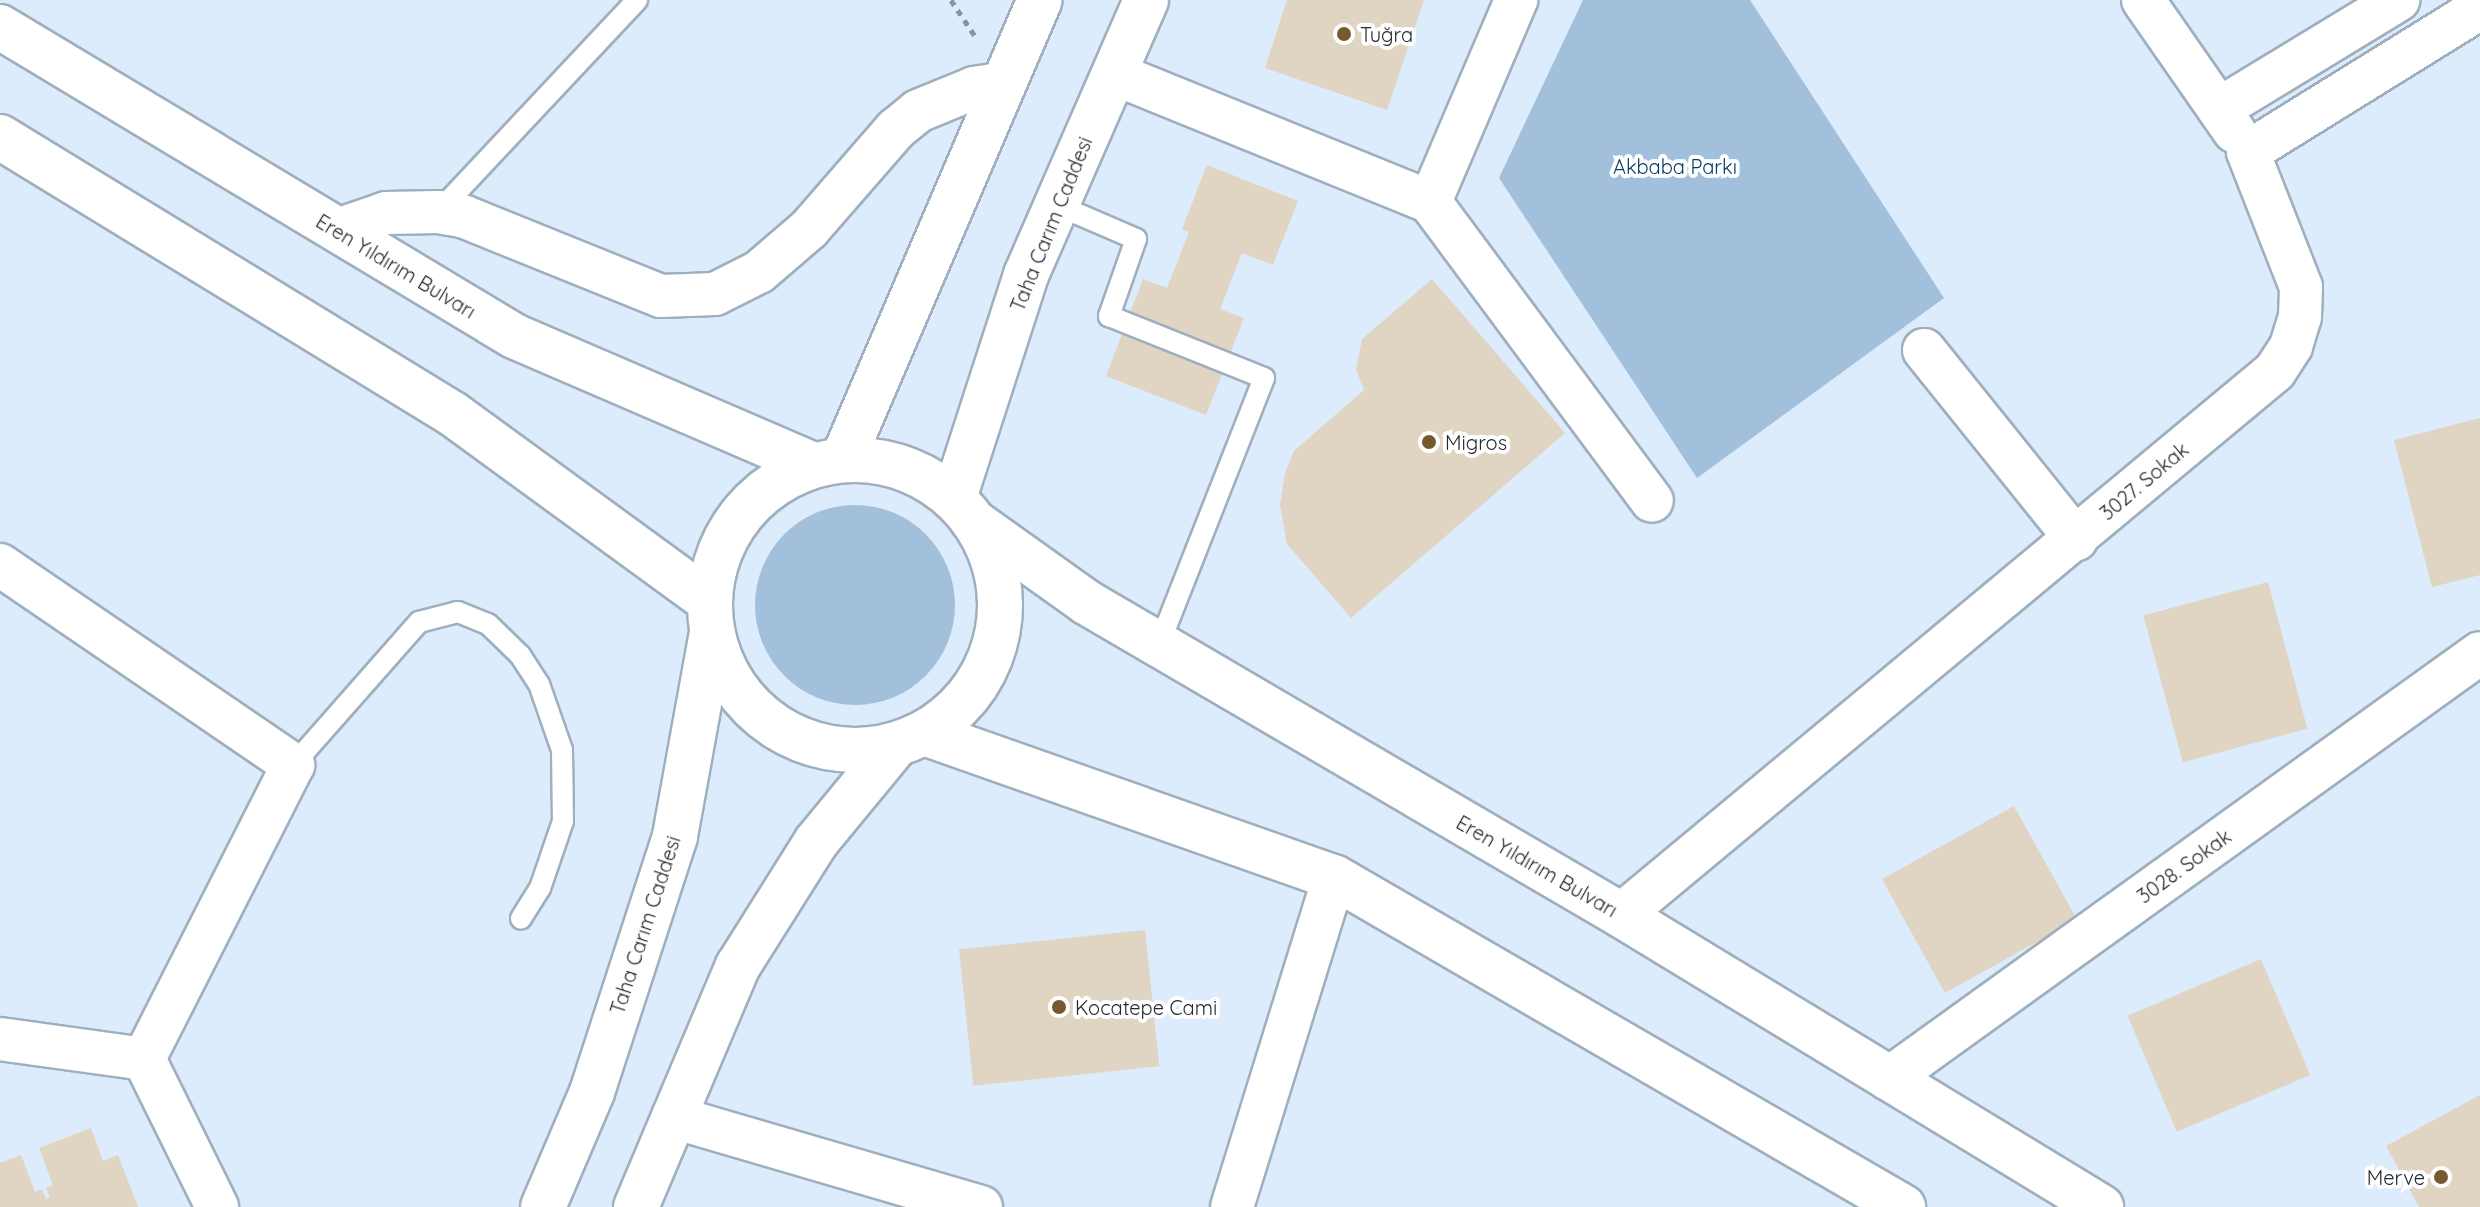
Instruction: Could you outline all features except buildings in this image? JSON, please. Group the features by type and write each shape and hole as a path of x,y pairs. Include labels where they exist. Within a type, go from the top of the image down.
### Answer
{"main road":[{"path":"828,462 1005,83 1040,0"},
{"name":"Taha Carım Caddesi","path":"964,510 1026,275 1146,0"},
{"name":"Eren Yıldırım Bulvarı","path":"0,27 514,336 828,462 903,467 1086,602 1621,915 2101,1207"},
{"path":"0,137 453,414 710,617 735,688 779,730 836,749 910,739 1334,877 1903,1207"},
{"name":"Taha Carım Caddesi","path":"543,1207 592,1092 675,836 710,617 713,571 739,517 760,494 828,462"},
{"path":"636,1207 738,966 780,894 910,739 970,693 996,639 998,578 964,510"}],"street":[{"path":"1430,202 1516,0"},
{"name":"3027. Sokak","path":"1621,915 2275,371 2291,346 2300,317 2301,287 2248,152 2143,0"},
{"path":"2219,109 2398,0"},
{"path":"2248,152 2480,8"},
{"path":"1115,74 1430,202 1652,501"},
{"path":"337,230 386,213 438,212 465,217 661,296 715,294 759,272 809,229 896,129 918,111 959,93 1005,83"},
{"path":"1924,350 2076,539"},
{"path":"0,565 293,765 144,1059"},
{"name":"3028. Sokak","path":"1888,1079 2480,653"},
{"path":"1232,1207 1334,877"},
{"path":"0,1039 144,1059"},
{"path":"144,1059 217,1207"},
{"path":"673,1117 981,1207"}],"lane":[{"path":"438,212 637,0"},
{"path":"1057,205 1136,239 1109,316 1264,378 1159,645"},
{"path":"293,765 419,622 458,612 488,624 520,655 539,684 562,750 563,821 540,888 521,918"}],"green space":[{"name":"Akbaba Parkı","path":"1583,0 1750,0 1944,298 1697,478 1499,178"},
{"path":"855,505 893,512 926,534 948,567 955,605 948,643 926,676 893,698 855,705 817,698 784,676 762,643 755,605 762,567 784,534 817,512"}],"place":[{"name":"Tuğra","path":"1344,34"},
{"name":"Migros","path":"1429,442"},
{"name":"Kocatepe Cami","path":"1059,1007"},
{"name":"Merve","path":"2441,1177"}]}
